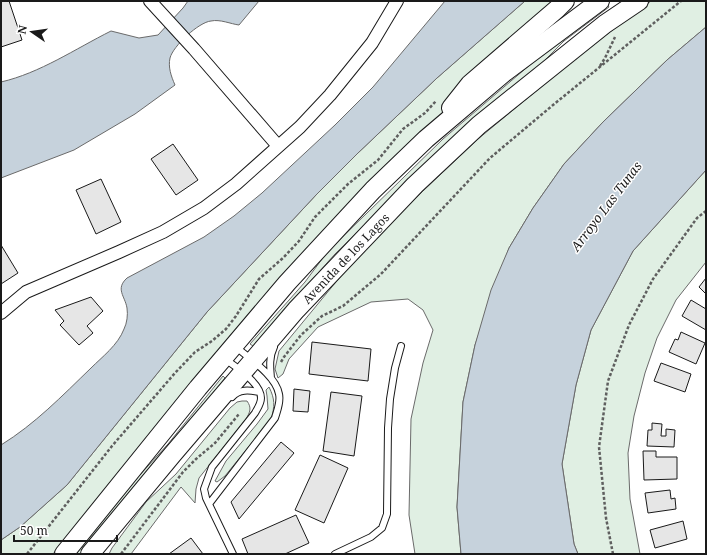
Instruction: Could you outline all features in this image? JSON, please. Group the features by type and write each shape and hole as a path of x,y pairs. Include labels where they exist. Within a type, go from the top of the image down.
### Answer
{"street":[{"path":"1,313 26,292 126,250 163,232 204,208 236,184 300,127 330,95 372,43 397,1"},
{"path":"426,139 470,84 565,1"},
{"name":"Avenida de los Lagos","path":"64,554 287,283 373,190 426,139 506,72 600,1"},
{"name":"Avenida de los Lagos","path":"90,554 138,495 296,310 415,185 479,125 631,3"},
{"path":"153,5 194,49 278,146"}],"lane":[{"path":"307,308 363,238"},
{"path":"271,378 271,353 278,340 298,319"},
{"path":"335,554 371,537 382,528 387,514 388,428 390,399 395,368 401,346"},
{"path":"209,504 275,418 279,407 280,395 271,378 247,367 229,352"},
{"path":"229,352 247,367 261,397 260,404 255,413 212,467 204,489 206,498 233,554"},
{"path":"229,400 234,394 240,391 250,390 259,392"},
{"path":"138,495 168,471"}],"path":[{"path":"271,378 284,357 302,335 322,316 343,306 381,274 490,158 681,1"},
{"path":"613,554 606,518 599,447 608,381 629,325 653,279 697,218 706,211"},
{"path":"121,554 183,472 215,443 241,413"}],"green space":[{"path":"525,1 561,1 427,132 127,464 53,554 1,554 1,540 20,527 67,485 207,312 316,195 437,78"},
{"path":"651,1 706,1 706,27 667,60 603,122 564,164 533,208 509,248 475,345 463,402 457,507 461,554 415,554 409,515 411,419 423,363 433,330 423,310 408,299 371,302 318,327 289,359 283,374 278,378 275,369 279,351 369,242 478,139 582,53"},
{"path":"607,4 609,7 564,41 533,72 448,144 335,254 253,346 250,344 305,282 328,251 443,139 545,52"},
{"path":"706,170 706,262 676,300 657,338 645,373 634,416 628,453 630,499 640,554 578,554 574,544 562,464 576,385 591,330 633,251"},
{"path":"223,376 225,378 122,507 88,554 72,554 107,511 168,444"},
{"path":"269,387 274,403 271,419 225,476 217,482 215,481 226,461 268,409 266,390"},
{"path":"247,401 249,403 249,414 199,478 196,489 195,503 181,487 131,554 109,554 146,502 176,474 230,408 237,402"}],"water":[{"path":"188,1 259,1 239,25 222,21 211,21 206,22 187,35 176,47 170,58 170,72 175,85 135,114 74,150 1,178 1,82 30,73 43,67 111,31 139,38 158,35"},
{"path":"445,1 525,1 437,78 316,195 207,312 67,485 20,527 1,540 1,445 48,409 105,355 118,340 127,322 127,308 121,289 123,282 127,278 204,237 234,216 262,193 335,125 373,87"},
{"name":"Arroyo Las Tunas","path":"706,27 706,170 633,251 591,330 576,385 562,464 574,544 578,554 461,554 457,507 463,402 475,345 491,290 509,248 533,208 564,164 603,122 667,60"}],"building":[{"path":"1,1 9,1 22,40 1,47"},
{"path":"173,144 198,180 176,195 151,159"},
{"path":"101,179 121,222 96,234 76,190"},
{"path":"1,245 18,273 1,284"},
{"path":"706,278 706,294 699,287"},
{"path":"91,297 103,311 87,326 93,333 79,345 60,325 64,321 55,310"},
{"path":"691,300 706,309 706,330 682,316"},
{"path":"681,332 705,343 696,364 669,352 675,339 678,340"},
{"path":"312,342 371,349 368,381 309,374"},
{"path":"661,363 691,374 685,392 654,381"},
{"path":"294,389 310,391 308,412 293,411"},
{"path":"331,392 362,396 354,456 323,451"},
{"path":"652,423 662,424 661,436 666,436 666,429 675,430 674,447 647,446 648,430 652,430"},
{"path":"281,442 294,453 239,519 231,502"},
{"path":"643,451 656,451 656,457 677,457 677,479 644,480"},
{"path":"320,455 348,468 324,523 295,510"},
{"path":"670,490 671,499 675,498 676,509 648,513 645,493"},
{"path":"296,515 309,543 285,554 248,554 242,539"},
{"path":"683,521 687,539 655,548 650,530"},
{"path":"191,538 203,554 169,554"}]}
